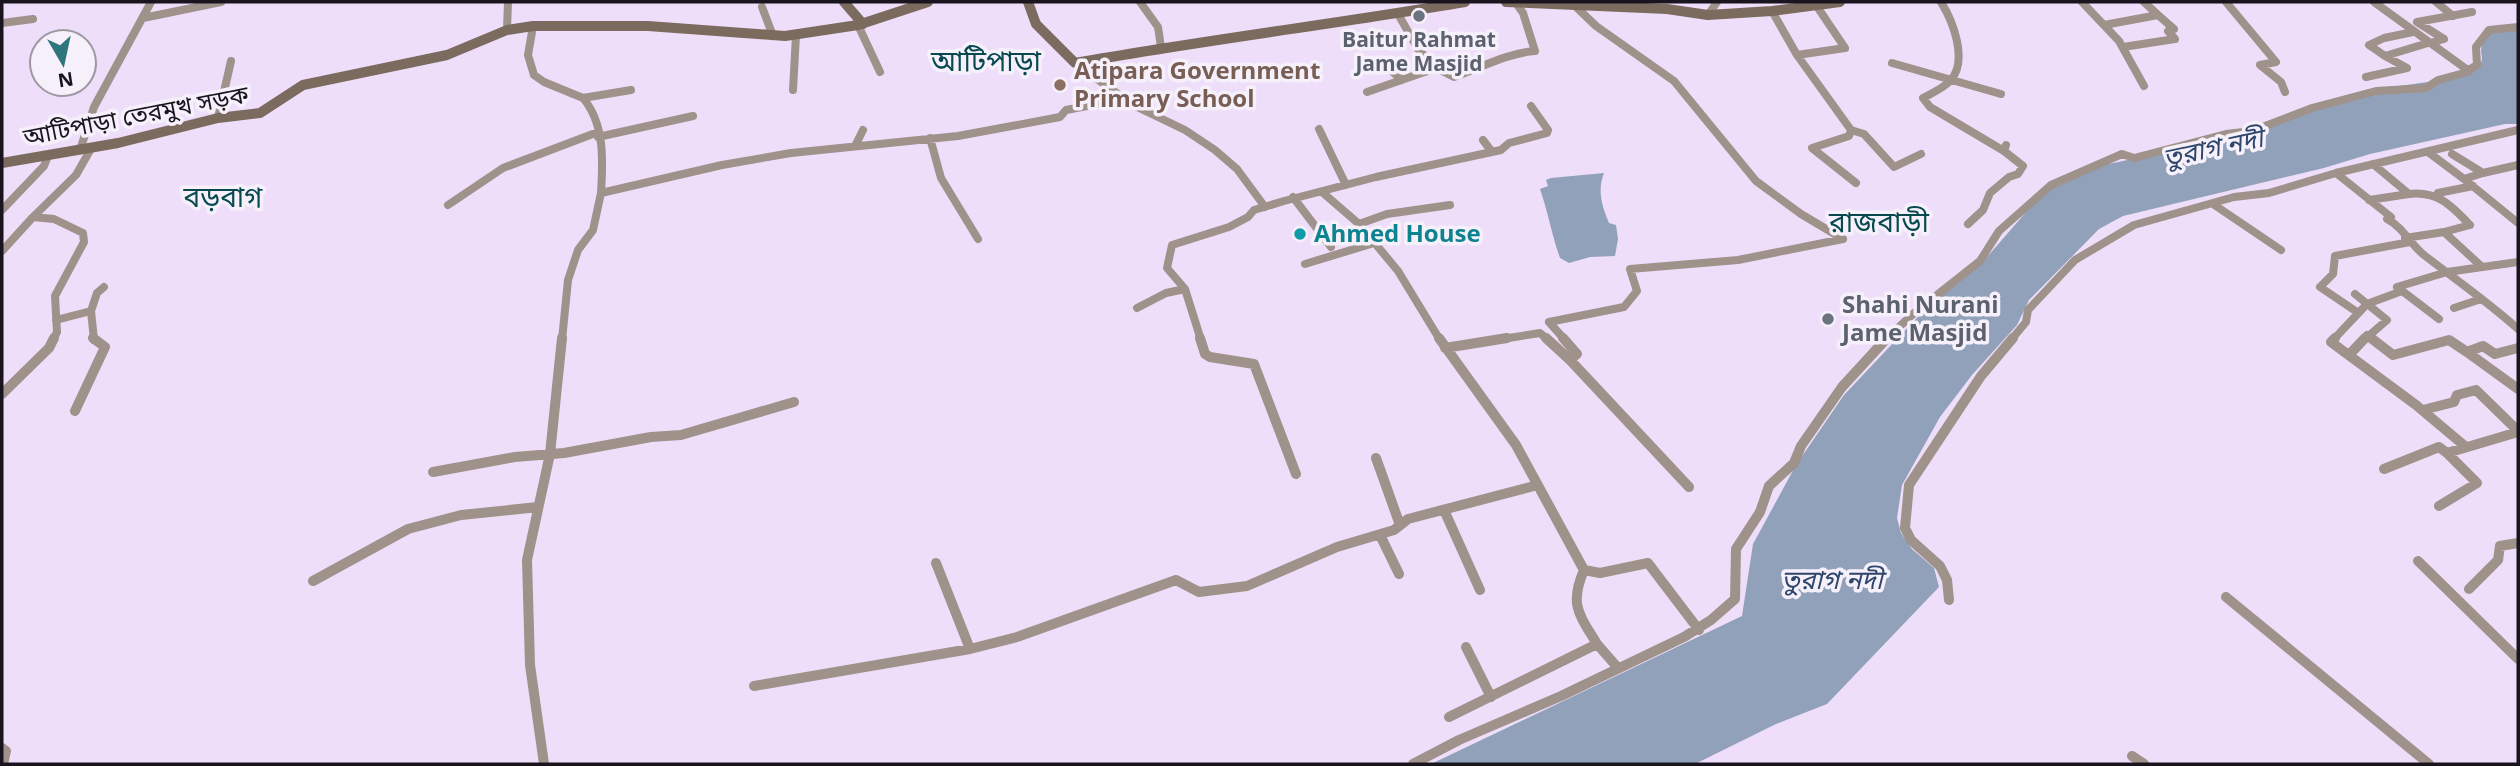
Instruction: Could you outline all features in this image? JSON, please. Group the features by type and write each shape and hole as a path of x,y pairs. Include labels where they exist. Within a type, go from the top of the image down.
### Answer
{"main road":[{"path":"844,2 861,24"},
{"name":"আটিপাড়া তেরমুখ সড়ক","path":"2,163 92,148 218,118 260,113 311,83 447,55 507,30 533,26 614,24 687,27 773,36 796,35 861,24 928,2"},
{"path":"1028,2 1037,24 1075,63 1161,47 1398,14 1413,5 1465,2"},
{"path":"1511,3 1646,5 1708,15 1772,11 1840,2"}],"street":[{"path":"80,150 99,95 151,2"},
{"path":"143,18 221,2"},
{"path":"507,30 508,2"},
{"path":"1140,2 1157,27 1161,47"},
{"path":"1708,15 1717,2"},
{"path":"1941,2 1955,28 1956,70 1951,80 1923,98 1930,107 2005,148 2023,166 2018,174 2009,177 1990,193 1983,210 1968,224"},
{"path":"2082,2 2123,47 2144,86"},
{"path":"2123,47 2175,39 2168,31 2174,29 2144,2"},
{"path":"2226,2 2276,62 2260,65 2281,82 2285,92"},
{"path":"2374,2 2469,71"},
{"path":"2437,2 2453,16"},
{"path":"1398,14 1418,49 1436,68 1454,76 1498,62 1517,52 1535,51 1523,12 1511,3"},
{"path":"1549,322 1623,307 1637,290 1630,269 1696,265 1770,256 1843,239 1801,214 1756,181 1688,97 1662,70 1590,24 1572,3"},
{"path":"1797,55 1845,48 1812,4"},
{"path":"762,7 773,36"},
{"path":"1772,11 1797,55 1852,131 1864,134 1894,167 1920,154"},
{"path":"2385,56 2444,39 2417,22 2472,12"},
{"path":"2104,25 2158,15"},
{"path":"2,23 33,19"},
{"path":"861,24 880,72"},
{"path":"533,26 528,55 534,75 568,94 583,98 631,90"},
{"path":"1413,764 1483,729 1541,706 1699,629 1735,599 1736,549 1760,512 1769,486 1794,463 1801,446 1842,387 1870,354 1913,314 1980,261 1999,231 2051,185 2122,154 2134,158 2226,134 2252,131 2312,108 2376,91 2426,88 2435,78 2453,77 2477,65 2476,47 2489,30 2518,27"},
{"path":"2366,77 2407,68 2369,45 2413,32"},
{"path":"793,90 796,35"},
{"path":"218,118 231,61"},
{"path":"1075,63 1124,99 1185,130 1215,150 1237,169 1265,207"},
{"path":"1892,63 2001,94"},
{"path":"1388,68 1402,80"},
{"path":"1367,92 1436,68"},
{"path":"544,764 535,711 526,614 527,560 550,454 568,280 578,250 593,230 601,193 603,158 593,107 583,98"},
{"path":"601,193 722,165 930,138 1060,117 1064,110 1124,99"},
{"path":"1296,474 1254,364 1246,360 1208,357 1185,289 1167,268 1172,245 1188,237 1234,224 1251,217 1254,211 1293,197 1322,192 1412,167 1501,150 1509,143 1548,131 1531,106"},
{"path":"448,205 503,168 598,135 693,116"},
{"path":"1319,129 1346,185"},
{"path":"855,146 863,130"},
{"path":"1949,600 1947,580 1940,566 1911,540 1905,528 1909,485 1981,376 2026,322 2028,310 2075,260 2134,225 2234,197 2269,192 2336,173 2518,130"},
{"path":"1852,131 1849,136 1812,148 1856,183"},
{"path":"930,138 941,178 978,239"},
{"path":"1483,140 1492,152"},
{"path":"2,250 76,175 92,148"},
{"path":"2428,152 2516,219"},
{"path":"2452,154 2483,173"},
{"path":"2,210 44,166 48,156"},
{"path":"2373,164 2409,194"},
{"path":"2464,179 2518,165"},
{"path":"2336,173 2391,217 2387,219 2399,225 2408,240 2518,329"},
{"path":"2369,200 2423,191 2438,193 2473,186"},
{"path":"1322,192 1359,224 1398,271 1445,348 1516,444 1584,570"},
{"path":"2357,312 2320,287 2330,280 2336,270 2335,256 2470,225 2438,193"},
{"path":"1293,197 1331,247"},
{"path":"2213,204 2281,250"},
{"path":"1359,224 1387,214 1450,205"},
{"path":"2,394 49,348 57,332 55,296 84,242 83,233 54,219 33,217"},
{"path":"2444,232 2482,266"},
{"path":"1305,264 1374,243"},
{"path":"2440,319 2397,287 2447,271 2518,262"},
{"path":"75,411 106,347 94,341 95,324 91,311 97,293 104,287"},
{"path":"1138,307 1166,293 1185,289"},
{"path":"2402,291 2367,304 2331,342 2423,410 2466,447"},
{"path":"2349,355 2367,335 2387,320 2355,295"},
{"path":"2454,308 2481,299"},
{"path":"55,320 91,311"},
{"path":"1445,348 1541,333 1548,330 1549,322"},
{"path":"1549,322 1577,354 1570,360"},
{"path":"1541,333 1570,360 1689,487"},
{"path":"2367,335 2393,355 2449,340 2518,389"},
{"path":"2467,352 2483,346 2495,354 2518,348"},
{"path":"2423,410 2454,402 2457,396 2476,390 2518,431 2447,453"},
{"path":"433,472 681,435 794,402"},
{"path":"2384,469 2439,447 2477,483 2439,506"},
{"path":"1376,458 1400,525"},
{"path":"754,686 970,649 1017,637 1176,580 1199,592 1247,586 1337,547 1380,535 1408,519 1538,485"},
{"path":"313,581 408,529 461,515 538,507"},
{"path":"1444,510 1480,590"},
{"path":"1380,535 1399,574"},
{"path":"2469,589 2498,560 2500,546 2518,544"},
{"path":"2418,561 2518,659"},
{"path":"1584,570 1600,573 1648,562 1699,629"},
{"path":"936,563 970,649"},
{"path":"1584,570 1575,588 1573,605 1597,644 1618,668"},
{"path":"2226,597 2429,764"},
{"path":"1449,717 1597,644"},
{"path":"1466,648 1491,697"},
{"path":"2,748 6,751 3,764"},
{"path":"2132,755 2144,764"}],"water":[{"name":"তুরাগ নদী","path":"2518,28 2518,124 2505,124 2370,154 2324,168 2123,216 2099,229 2029,300 2017,325 1972,375 1940,417 1902,485 1897,518 1901,533 1912,549 1934,568 1939,587 1827,704 1776,724 1695,764 1431,764 1742,616 1753,544 1796,465 1844,395 1930,304 1980,265 2041,195 2075,171 2161,153 2399,86 2442,80 2477,69 2482,60 2485,32"},
{"path":"1604,173 1601,198 1609,223 1616,225 1618,239 1615,256 1590,257 1569,263 1560,258 1540,189 1548,186 1546,180 1551,178"}],"place":[{"name":"Baitur Rahmat Jame Masjid","path":"1419,16"},
{"name":"Atipara Government Primary School","path":"1060,85"},
{"name":"Ahmed House","path":"1300,234"},
{"name":"Shahi Nurani Jame Masjid","path":"1828,319"}],"district":[{"name":"আটিপাড়া","path":"986,61"},
{"name":"বড়বাগ","path":"223,197"},
{"name":"রাজবাড়ী","path":"1879,222"}]}
